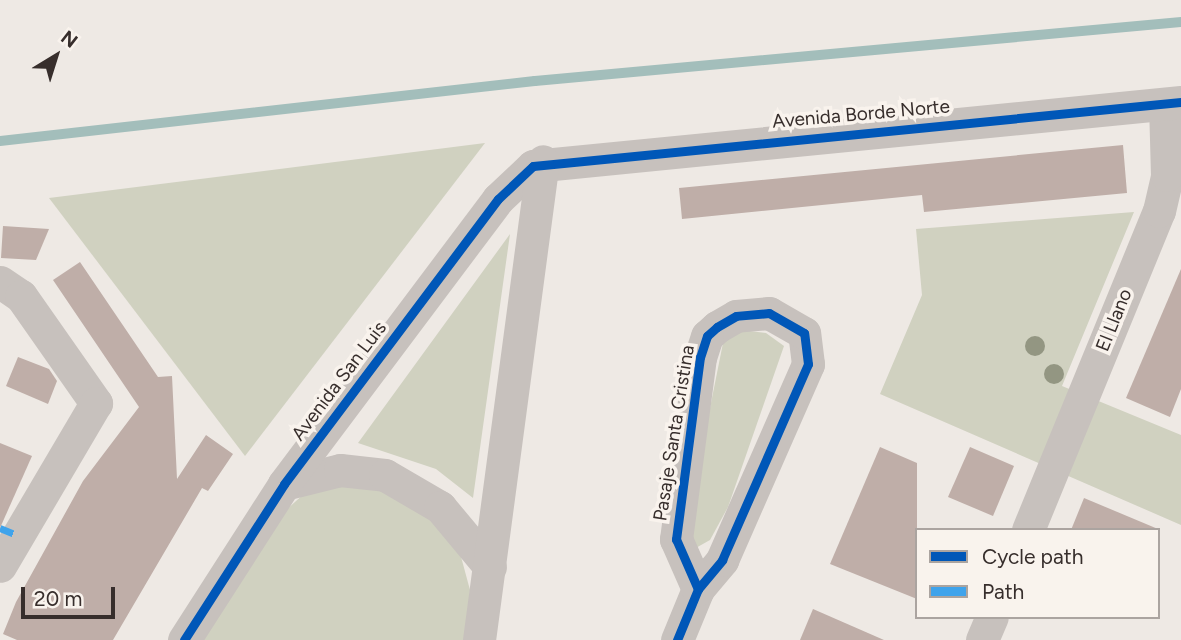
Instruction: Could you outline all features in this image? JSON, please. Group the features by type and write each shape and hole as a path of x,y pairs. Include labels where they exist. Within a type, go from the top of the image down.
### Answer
{"street":[{"name":"Avenida Borde Norte","path":"543,161 1173,103"},
{"name":"El Llano","path":"1029,528 1159,211 1167,175 1173,103"},
{"name":"Avenida San Luis","path":"184,640 284,484 498,199 543,161"},
{"path":"479,640 543,161"},
{"path":"0,282 21,296 96,403 8,531 0,566"},
{"name":"Pasaje Santa Cristina","path":"677,640 698,589 722,560 808,364 804,333 769,313 736,316 717,327 706,336 700,357 676,539 698,589"},
{"path":"284,484 340,470 385,475 440,507 490,567"},
{"path":"982,640 991,619"}],"green space":[{"path":"485,143 245,456 49,198"},
{"path":"1134,212 1062,386 1181,435 1181,525 880,394 922,295 916,229"},
{"path":"510,234 473,498 436,469 358,443"},
{"path":"741,330 766,333 784,346 728,507 710,540 694,549 689,535 696,478 723,343"},
{"path":"333,485 373,486 420,506 460,553 470,590 465,640 203,640 285,511 306,492"}],"building":[{"path":"1123,145 1127,193 924,212 922,195 682,219 679,188"},
{"path":"3,226 49,229 36,260 1,258"},
{"path":"80,262 158,377 172,376 177,479 206,435 233,454 208,491 202,488 113,640 17,640 3,634 16,602 83,481 139,407 53,280"},
{"path":"1181,269 1181,389 1170,417 1126,398"},
{"path":"18,357 49,369 57,381 48,404 6,386"},
{"path":"0,443 32,456 0,528"},
{"path":"880,447 917,463 915,598 830,564"},
{"path":"970,447 1014,466 993,516 948,497"},
{"path":"1084,498 1156,528 1072,528"},
{"path":"813,609 884,640 800,640"}],"waterway":[{"path":"0,141 535,81 1181,22"}],"marked path":[{"path":"0,528 15,534"}],"cycle path":[{"path":"184,640 284,484 498,199 533,166 1181,102"},
{"path":"677,640 698,589 722,560 808,364 804,333 769,313 736,316 717,327 707,336 700,357 676,539 698,589"}]}
